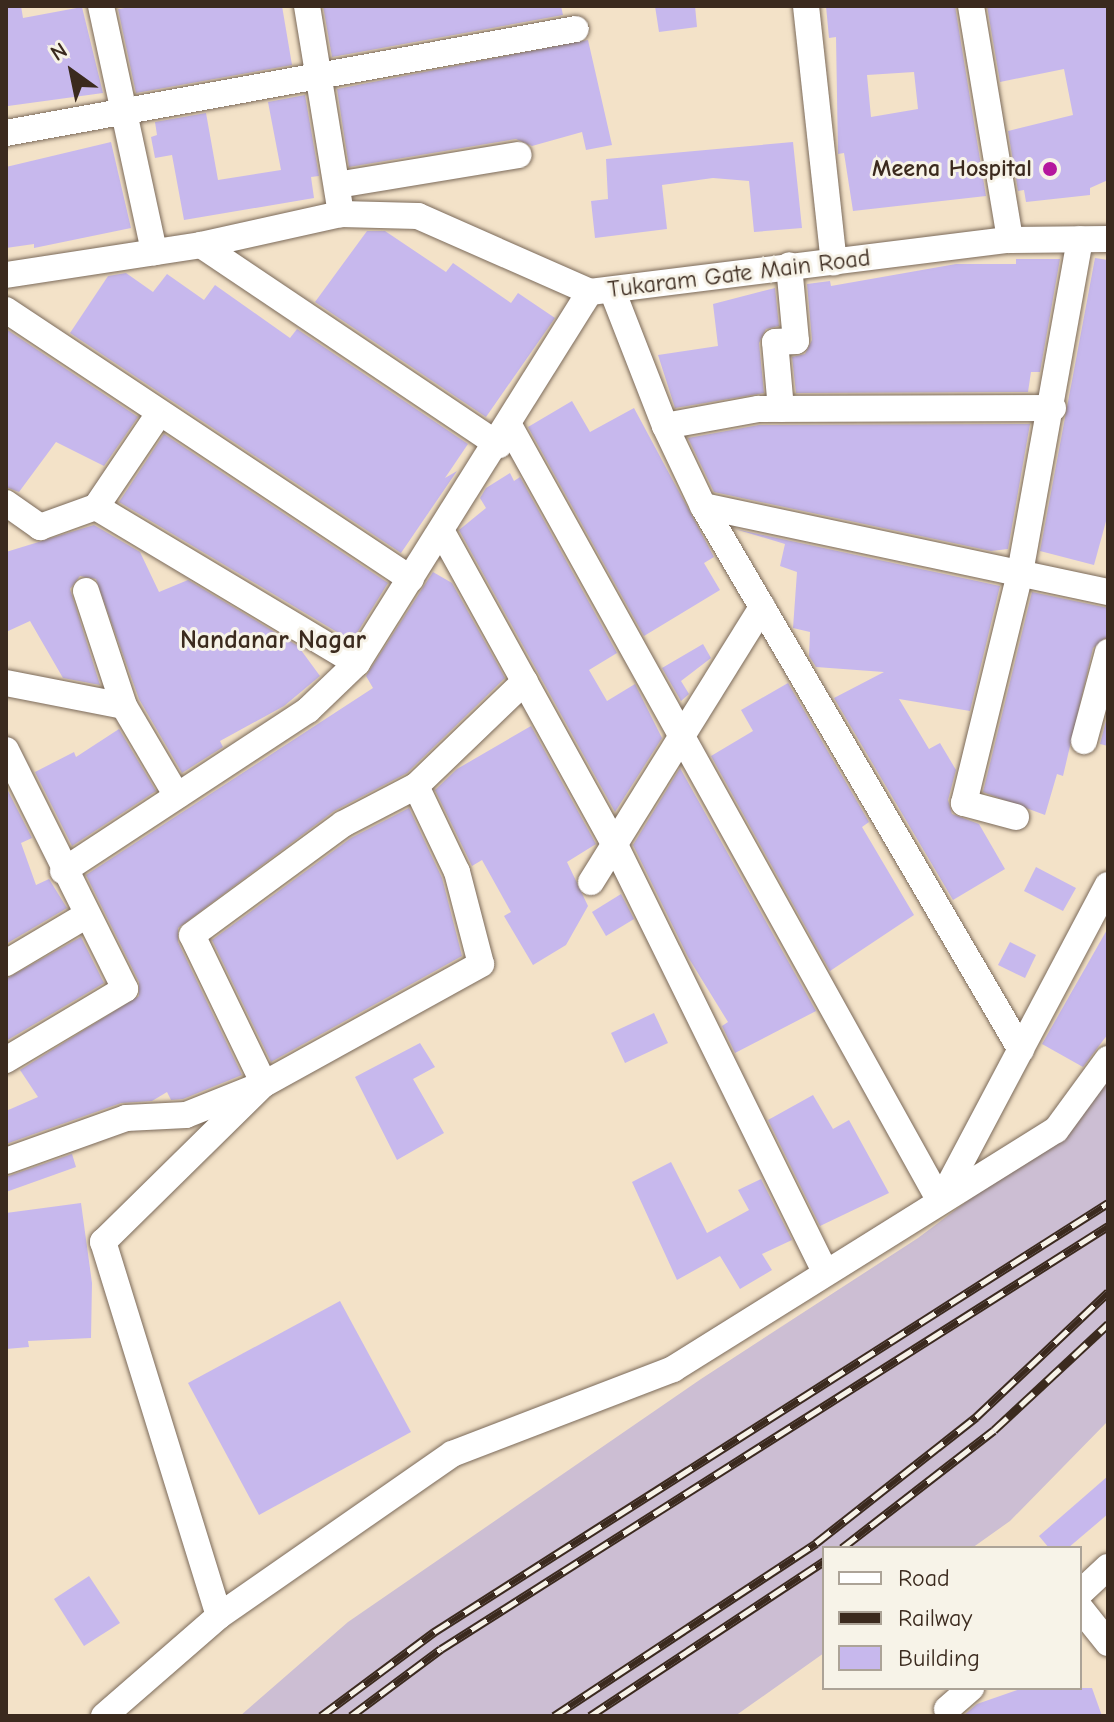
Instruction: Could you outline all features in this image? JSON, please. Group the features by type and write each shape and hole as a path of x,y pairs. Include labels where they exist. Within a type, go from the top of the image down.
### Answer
{"street":[{"path":"101,6 154,252"},
{"path":"307,6 341,214"},
{"path":"806,6 834,262"},
{"path":"971,6 1010,240"},
{"path":"6,133 576,29"},
{"path":"337,185 519,155"},
{"name":"Tukaram Gate Main Road","path":"6,275 201,245 341,214 418,216 601,291 789,265 1010,240 1108,239"},
{"path":"1016,817 964,803 1020,573 1053,408 1080,239"},
{"path":"201,245 504,436 681,741 940,1201"},
{"path":"781,409 775,342 796,341 789,265"},
{"path":"601,291 703,506 1021,1050"},
{"path":"63,871 308,710 357,663 601,291"},
{"path":"6,310 158,415 411,579"},
{"path":"665,426 781,409 1053,408"},
{"path":"6,503 40,527 96,507 158,415"},
{"path":"703,506 1108,592"},
{"path":"96,507 357,663"},
{"path":"442,532 614,843 824,1270"},
{"path":"86,591 124,706 177,796"},
{"path":"591,882 762,607"},
{"path":"1084,741 1108,652"},
{"path":"264,1084 192,935 343,824 416,786 525,681"},
{"path":"6,683 124,706"},
{"path":"6,752 85,916 125,989 6,1060"},
{"path":"6,1161 126,1118 186,1115 264,1084 481,964 457,872 416,786"},
{"path":"940,1201 1108,885"},
{"path":"6,963 85,916"},
{"path":"104,1716 219,1616 452,1454 673,1369 824,1270 1056,1130 1108,1059"},
{"path":"219,1616 103,1242 264,1084"},
{"path":"1082,1591 1108,1567"},
{"path":"1082,1610 1108,1643"},
{"path":"947,1709 969,1690"}],"shaded area":[{"path":"1108,1068 1108,1421 1010,1521 975,1546 822,1546 822,1654 735,1716 240,1716 348,1622 701,1379 918,1238 1058,1133"}],"building":[{"path":"6,6 21,6 23,18 82,7 103,93 8,106"},
{"path":"138,6 282,6 292,65 136,93 118,9"},
{"path":"323,6 561,6 563,15 332,57"},
{"path":"655,6 695,6 697,27 659,32"},
{"path":"826,6 955,6 986,196 853,211 844,153 838,154 836,37 829,38","holes":["914,72 918,109 871,117 867,75"]},
{"path":"987,6 1108,6 1108,180 1090,188 1090,195 1026,202 1024,190 1018,191 1008,131 1073,115 1064,69 1000,82"},
{"path":"588,40 612,145 586,150 582,132 532,146 516,139 349,167 337,89"},
{"path":"305,95 319,176 311,177 314,198 184,220 172,155 155,158 151,137 157,135 155,122 206,113 218,180 281,170 268,102"},
{"path":"111,142 131,228 34,248 34,244 6,248 6,167"},
{"path":"793,142 802,228 754,232 749,181 713,178 662,185 667,229 595,238 591,201 608,199 606,159"},
{"path":"367,231 385,231 446,272 453,263 511,303 518,293 555,318 486,417 315,302"},
{"path":"1095,258 1108,260 1108,514 1094,565 1040,551"},
{"path":"1016,259 1060,259 1040,372 1031,372 1028,392 796,393 792,357 805,354 812,340 807,284 830,281 831,286 956,264 1016,264"},
{"path":"126,273 153,292 167,274 204,300 215,285 290,338 297,329 468,444 445,478 457,471 401,553 70,333 108,276"},
{"path":"775,288 779,326 766,329 759,343 764,393 675,408 658,355 718,346 713,304"},
{"path":"6,329 138,417 104,466 56,442 19,492 6,487"},
{"path":"572,401 590,432 634,408 714,557 704,563 720,590 644,636 528,427"},
{"path":"1030,424 1008,549 991,551 714,492 688,438 759,425"},
{"path":"164,434 388,583 352,641 119,502"},
{"path":"510,473 514,481 520,477 617,653 589,670 607,701 635,684 662,738 615,812 459,530 486,508 480,498 486,488"},
{"path":"94,525 140,552 159,592 188,580 298,646 320,676 284,706 220,741 223,747 182,773 139,699 96,579 80,576 70,589 100,685 63,678 30,621 6,632 6,552"},
{"path":"735,529 1000,586 970,711 899,699 929,749 940,743 956,770 948,800 952,814 979,824 1005,869 953,900 834,698 884,672 816,667 809,656 810,632 793,628 797,572 780,566 785,544"},
{"path":"433,572 452,583 505,678 407,773 334,811 178,928 178,942 242,1075 183,1099 171,1100 167,1092 152,1101 121,1103 6,1144 6,1111 38,1097 20,1070 139,996 139,982 86,875 373,688 366,676"},
{"path":"1032,592 1108,608 1108,636 1093,648 1063,776 1057,774 1045,815 983,792"},
{"path":"703,644 711,658 681,681 689,694 681,701 662,668"},
{"path":"788,683 869,822 862,827 914,915 830,971 711,756 753,731 741,710"},
{"path":"1108,713 1108,746 1100,744"},
{"path":"531,726 596,844 567,862 588,906 566,945 533,965 504,916 511,912 482,860 472,866 435,790 457,769"},
{"path":"119,729 156,791 72,846 35,772 74,752 76,757"},
{"path":"680,768 816,1011 735,1053 722,1026 728,1022 688,957 633,845"},
{"path":"6,787 32,838 21,843 36,885 49,879 67,908 6,944"},
{"path":"409,808 442,878 462,956 271,1062 212,940 351,838"},
{"path":"1036,867 1076,888 1063,911 1024,891"},
{"path":"621,894 634,919 606,936 592,912"},
{"path":"1108,928 1108,1034 1083,1067 1042,1044"},
{"path":"81,937 104,983 6,1041 6,979"},
{"path":"1010,942 1036,955 1025,978 998,965"},
{"path":"654,1013 668,1043 625,1063 611,1033"},
{"path":"420,1043 435,1067 413,1079 444,1133 397,1160 355,1077"},
{"path":"813,1095 833,1129 849,1120 889,1193 820,1226 768,1120"},
{"path":"72,1154 76,1167 6,1192 6,1177"},
{"path":"671,1162 707,1233 749,1210 738,1190 761,1179 792,1240 762,1254 772,1270 740,1289 720,1256 677,1280 632,1182"},
{"path":"81,1203 92,1283 91,1338 28,1341 29,1347 6,1349 6,1213"},
{"path":"340,1301 411,1432 259,1515 188,1383"},
{"path":"1108,1476 1108,1514 1070,1546 1047,1546 1039,1536"},
{"path":"89,1576 120,1623 84,1646 54,1599"},
{"path":"1092,1688 1102,1716 963,1716 977,1704 1017,1690"}],"railway":[{"path":"321,1716 434,1632 1108,1203"},
{"path":"351,1716 441,1649 1108,1226"},
{"path":"554,1716 816,1543 976,1417 1108,1292"},
{"path":"845,1546 994,1430 1108,1324"},
{"path":"590,1716 822,1562"}],"place":[{"name":"Meena Hospital","path":"1050,169"}],"district":[{"name":"Nandanar Nagar","path":"273,641"}]}
